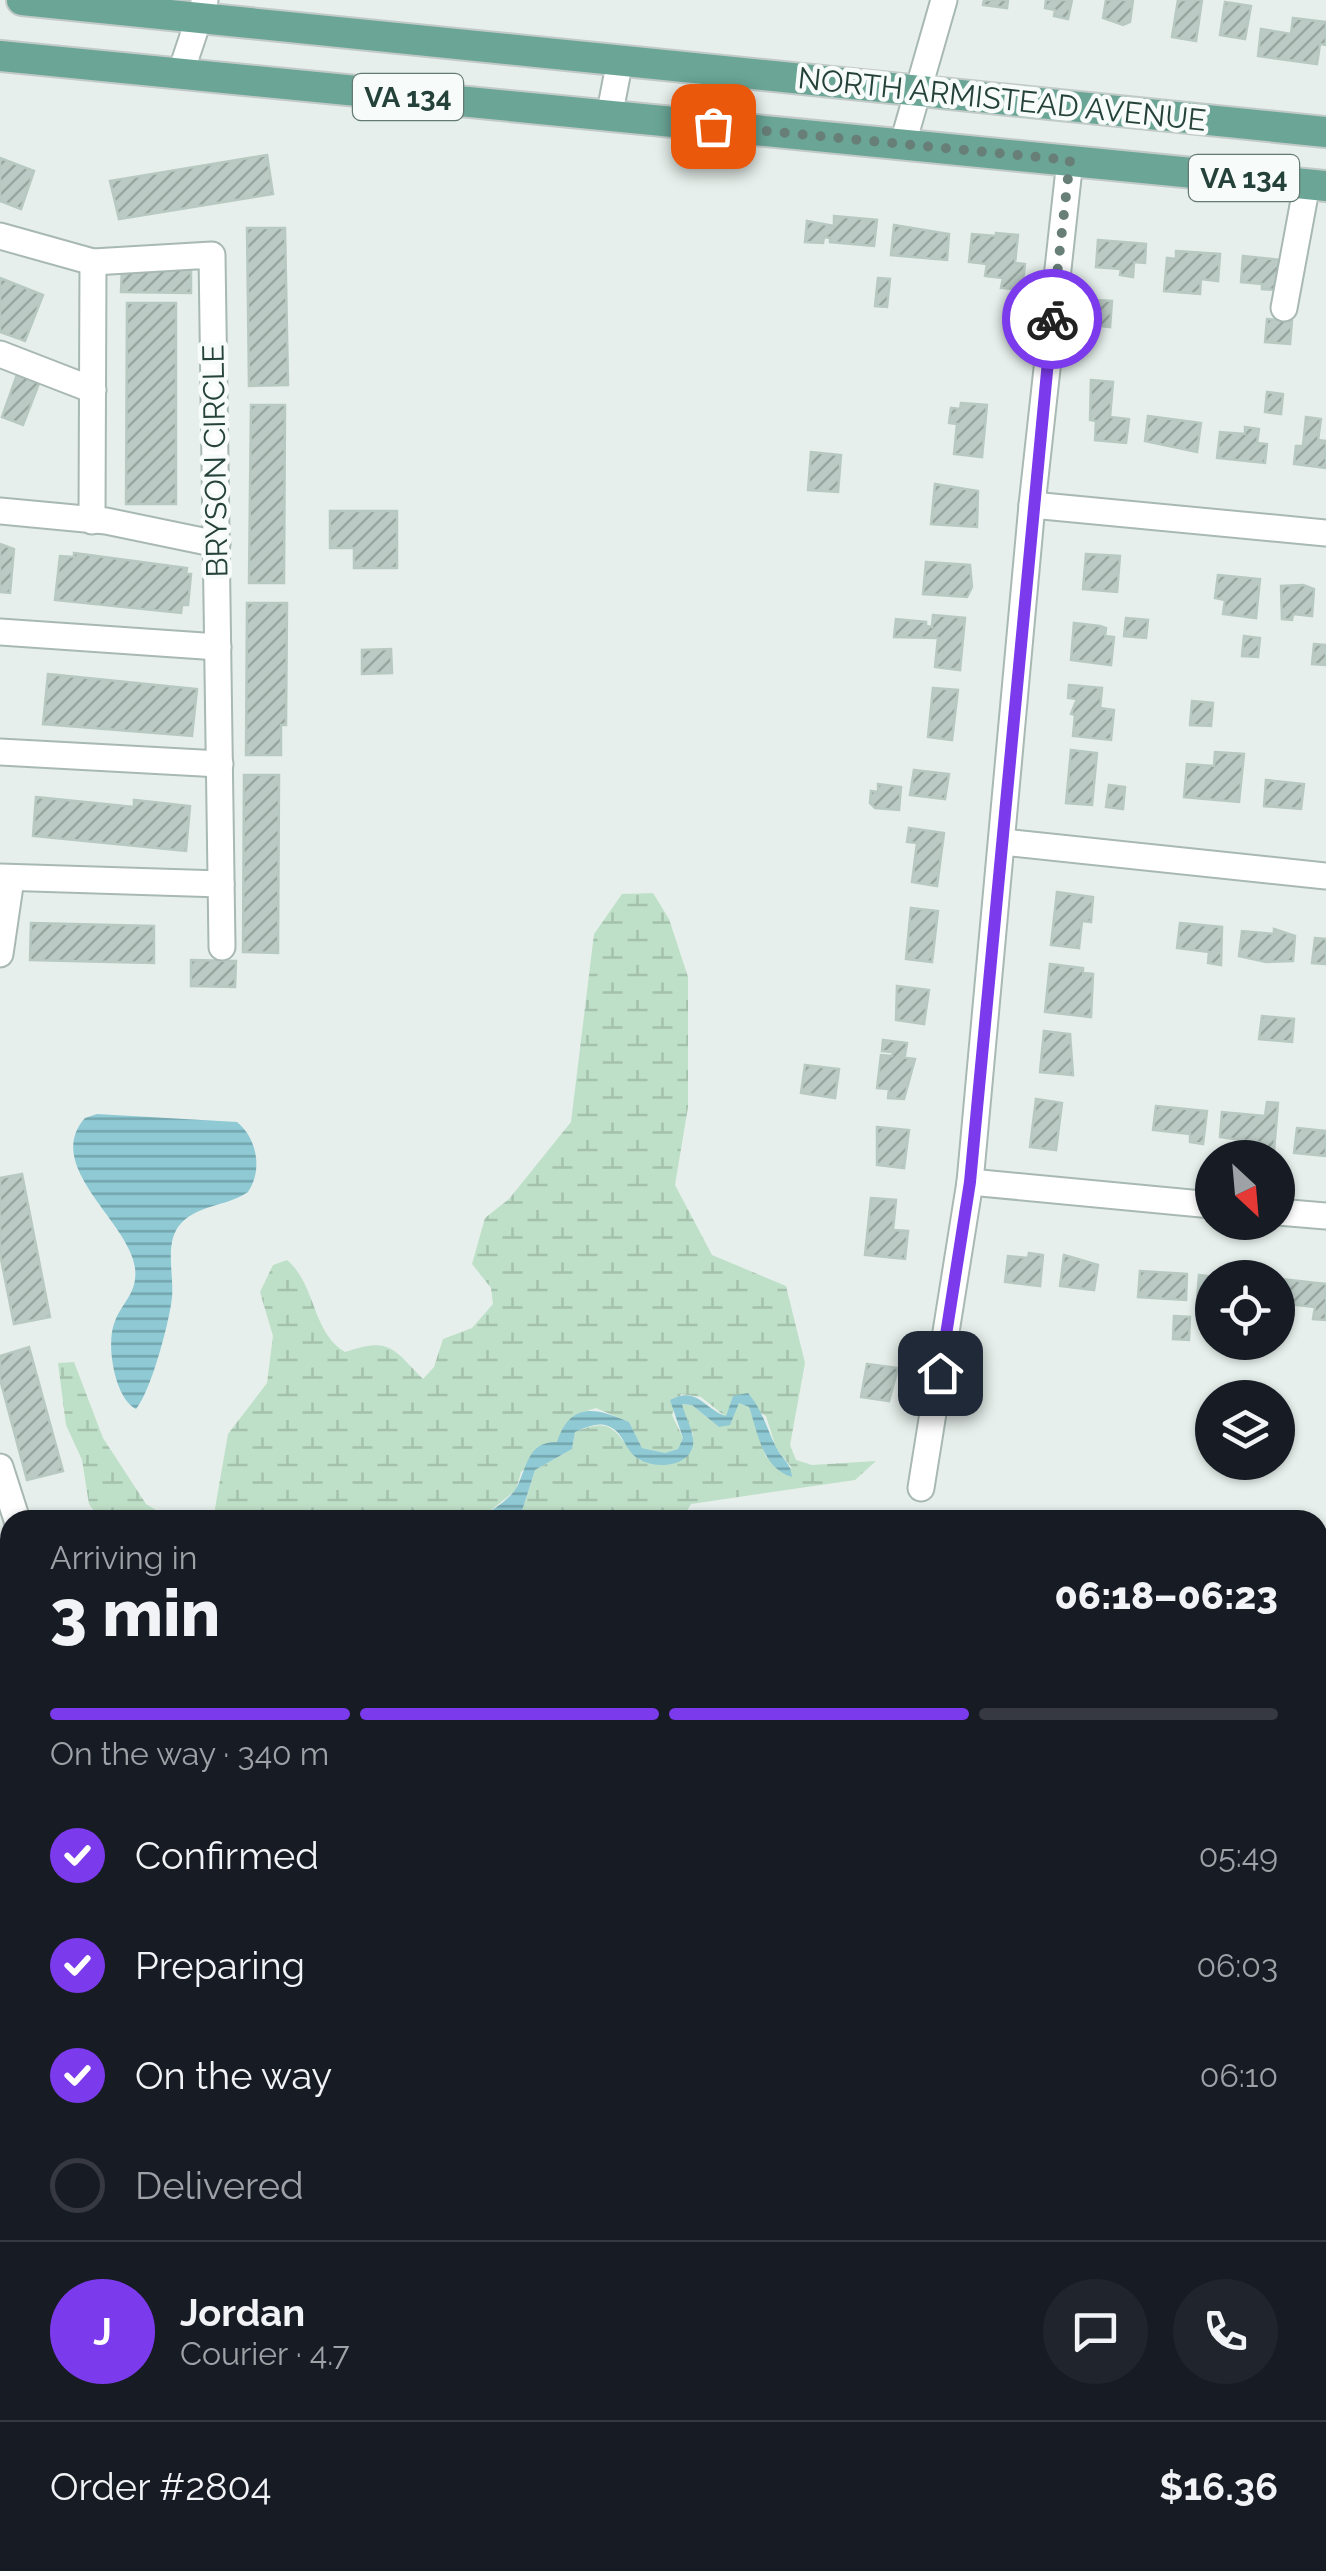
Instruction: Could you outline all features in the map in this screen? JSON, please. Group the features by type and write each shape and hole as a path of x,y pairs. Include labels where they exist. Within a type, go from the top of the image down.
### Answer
{"main road":[{"name":"NORTH ARMISTEAD AVENUE","path":"22,0 201,10 620,60 1326,132"},
{"name":"NORTH ARMISTEAD AVENUE","path":"0,56 1316,185"}],"street":[{"path":"903,143 944,0"},
{"path":"181,72 201,10"},
{"path":"608,116 620,60"},
{"path":"922,1488 970,1182 1032,505 1070,160"},
{"path":"1284,308 1316,185"},
{"name":"BRYSON CIRCLE","path":"0,236 93,262 212,255 222,947"},
{"path":"92,522 93,262"},
{"path":"0,354 93,390"},
{"path":"1032,505 1326,534"},
{"path":"0,510 216,544"},
{"path":"0,632 218,647"},
{"path":"0,752 220,764"},
{"path":"1004,842 1326,876"},
{"path":"0,954 6,878 222,884"},
{"path":"970,1182 1195,1203"},
{"path":"1295,1213 1326,1216"},
{"path":"0,1466 14,1510"}],"green space":[{"path":"653,893 669,919 688,977 688,1107 675,1185 712,1255 786,1286 805,1363 790,1445 796,1460 812,1465 876,1461 855,1480 691,1504 688,1510 522,1510 535,1470 572,1449 575,1432 589,1427 600,1425 615,1431 641,1461 692,1450 693,1435 681,1404 692,1405 719,1427 739,1403 749,1407 766,1457 792,1468 776,1448 766,1416 733,1396 726,1417 701,1397 681,1394 672,1415 683,1438 678,1449 665,1453 642,1448 629,1422 596,1408 577,1414 557,1443 521,1472 516,1490 491,1510 215,1510 228,1434 267,1383 273,1336 260,1292 273,1265 287,1260 296,1270 334,1344 345,1352 371,1345 389,1348 423,1379 434,1367 443,1339 472,1328 493,1304 491,1288 472,1264 485,1218 509,1199 571,1122 594,934 622,894"},
{"path":"74,1362 103,1438 146,1504 156,1510 93,1510 89,1504 82,1460 66,1425 58,1363"}],"water":[{"path":"97,1114 237,1122 256,1155 255,1174 248,1192 193,1214 174,1235 168,1322 153,1372 136,1409 118,1384 111,1345 117,1316 134,1285 135,1268 130,1250 92,1194 74,1155 75,1136 85,1118"},
{"path":"748,1393 792,1477 768,1458 749,1407 739,1403 730,1425 719,1427 692,1405 682,1404 693,1444 682,1460 667,1465 643,1461 632,1454 611,1427 590,1426 575,1432 572,1449 535,1470 522,1510 493,1510 514,1492 534,1451 557,1442 577,1414 595,1411 629,1422 642,1448 665,1453 678,1449 683,1438 670,1400 694,1397 726,1416 733,1396"}],"building":[{"path":"984,0 1008,0 1007,8 983,5"},
{"path":"1046,0 1072,0 1068,19 1054,16 1055,10 1045,8"},
{"path":"1106,0 1133,0 1130,22 1123,25 1103,18"},
{"path":"1178,0 1202,0 1196,41 1172,37"},
{"path":"1225,2 1251,6 1245,39 1220,35"},
{"path":"1293,18 1326,22 1326,45 1320,44 1317,64 1258,56 1261,29 1291,34"},
{"path":"267,155 273,194 119,219 110,181"},
{"path":"0,158 34,171 21,209 0,201"},
{"path":"834,216 877,220 874,246 830,242 830,238 824,237 823,243 805,242 807,221 834,226"},
{"path":"894,225 949,234 947,260 891,255"},
{"path":"247,228 285,228 288,385 249,386"},
{"path":"972,234 1018,235 1015,263 1025,264 1022,290 1001,288 1003,278 985,276 987,264 969,262"},
{"path":"1098,240 1146,244 1145,263 1134,262 1133,277 1120,275 1121,269 1096,267"},
{"path":"1176,251 1220,254 1218,281 1201,279 1200,294 1164,291 1167,258 1176,259"},
{"path":"1243,256 1281,260 1275,290 1241,282"},
{"path":"122,266 191,267 191,293 121,292"},
{"path":"0,278 43,295 25,341 0,332"},
{"path":"878,278 890,279 887,307 875,306"},
{"path":"1094,300 1112,301 1110,327 1091,325"},
{"path":"127,303 176,303 176,504 126,504"},
{"path":"1267,319 1292,321 1290,344 1265,342"},
{"path":"18,372 40,381 23,425 2,417"},
{"path":"1091,380 1113,382 1110,417 1129,419 1126,443 1095,440 1096,421 1090,420"},
{"path":"1267,392 1283,394 1281,414 1265,412"},
{"path":"961,403 987,405 982,457 954,454 957,424 949,423 951,408 960,409"},
{"path":"251,405 285,405 284,583 249,583"},
{"path":"1148,416 1201,423 1197,452 1145,441"},
{"path":"1306,417 1321,419 1318,440 1326,441 1326,468 1294,464 1296,446 1303,446"},
{"path":"1245,427 1259,429 1257,443 1267,444 1265,463 1217,458 1220,432 1245,434"},
{"path":"811,452 841,455 838,492 808,490"},
{"path":"935,484 978,491 977,527 931,524"},
{"path":"330,511 397,511 397,568 354,568 354,548 330,548"},
{"path":"0,544 14,549 10,593 0,592"},
{"path":"74,553 187,568 186,574 191,574 188,605 182,605 181,613 55,600 60,556 74,557"},
{"path":"1086,554 1120,556 1117,592 1083,589"},
{"path":"926,562 970,565 972,587 967,597 923,594"},
{"path":"1218,575 1260,579 1256,618 1223,614 1225,600 1215,598"},
{"path":"1281,586 1314,589 1312,616 1293,614 1292,620 1282,619"},
{"path":"247,603 287,603 286,725 281,725 281,755 246,755"},
{"path":"933,615 965,618 960,670 935,667 938,638 894,637 896,619 926,622 926,626 932,627"},
{"path":"1126,618 1148,620 1146,638 1124,636"},
{"path":"1074,623 1106,628 1105,636 1114,637 1111,665 1071,660"},
{"path":"1244,636 1260,638 1258,657 1242,656"},
{"path":"1314,644 1326,645 1326,665 1312,664"},
{"path":"391,649 392,673 362,674 362,650"},
{"path":"48,674 197,689 192,736 43,724"},
{"path":"1069,685 1102,688 1100,708 1114,710 1111,740 1073,736 1075,715 1071,714 1077,699 1068,698"},
{"path":"933,688 958,690 952,740 928,737"},
{"path":"1192,701 1213,703 1211,726 1190,725"},
{"path":"1071,750 1097,753 1092,805 1066,803"},
{"path":"1215,752 1244,754 1239,802 1184,797 1187,764 1214,766"},
{"path":"914,770 949,774 945,799 910,795"},
{"path":"244,775 279,775 278,953 243,952"},
{"path":"1266,780 1304,784 1301,809 1264,806"},
{"path":"878,784 901,787 899,810 875,808 870,803 871,791 878,792"},
{"path":"1109,785 1125,787 1123,809 1106,807"},
{"path":"36,797 134,807 134,800 190,806 186,851 33,836"},
{"path":"909,828 944,833 937,886 912,882 917,843 907,842"},
{"path":"1057,892 1093,897 1091,922 1082,921 1079,948 1051,945"},
{"path":"911,908 938,911 932,962 906,959"},
{"path":"31,923 154,926 154,963 30,960"},
{"path":"1180,923 1222,927 1221,965 1208,963 1209,952 1177,948"},
{"path":"1274,929 1295,936 1293,961 1266,962 1239,956 1242,931 1274,934"},
{"path":"1315,938 1326,939 1326,964 1312,963"},
{"path":"191,960 236,961 235,987 191,986"},
{"path":"1050,964 1083,968 1083,973 1093,974 1091,1017 1045,1012"},
{"path":"897,986 929,990 924,1024 896,1020"},
{"path":"1262,1016 1294,1019 1292,1042 1259,1039"},
{"path":"1044,1031 1070,1034 1073,1075 1040,1072"},
{"path":"883,1040 907,1043 905,1055 899,1057 915,1059 904,1099 888,1098 889,1089 877,1088 881,1055 892,1056 893,1052 882,1051"},
{"path":"805,1065 839,1069 835,1098 801,1093"},
{"path":"1036,1099 1062,1103 1056,1150 1030,1147"},
{"path":"1267,1102 1278,1103 1275,1140 1220,1137 1222,1112 1265,1116"},
{"path":"1156,1106 1207,1111 1203,1140 1190,1142 1190,1134 1153,1130"},
{"path":"877,1127 909,1130 904,1168 877,1165"},
{"path":"1297,1128 1326,1131 1326,1156 1295,1153"},
{"path":"22,1174 50,1317 14,1324 0,1254 0,1178"},
{"path":"871,1198 896,1200 893,1230 908,1231 905,1259 865,1255"},
{"path":"1029,1253 1043,1255 1040,1286 1005,1282 1008,1256 1028,1258"},
{"path":"1064,1255 1098,1265 1094,1290 1060,1286"},
{"path":"1140,1271 1187,1274 1186,1300 1138,1297"},
{"path":"1295,1281 1326,1284 1326,1320 1313,1319 1315,1307 1295,1305"},
{"path":"1174,1316 1190,1317 1189,1340 1173,1339"},
{"path":"29,1347 63,1471 27,1480 0,1379 0,1356"},
{"path":"867,1364 898,1368 889,1401 861,1397"}],"way so far":[{"path":"713,126 1070,160 1052,319"}],"route":[{"path":"940,1373 970,1182 1052,319"}]}
